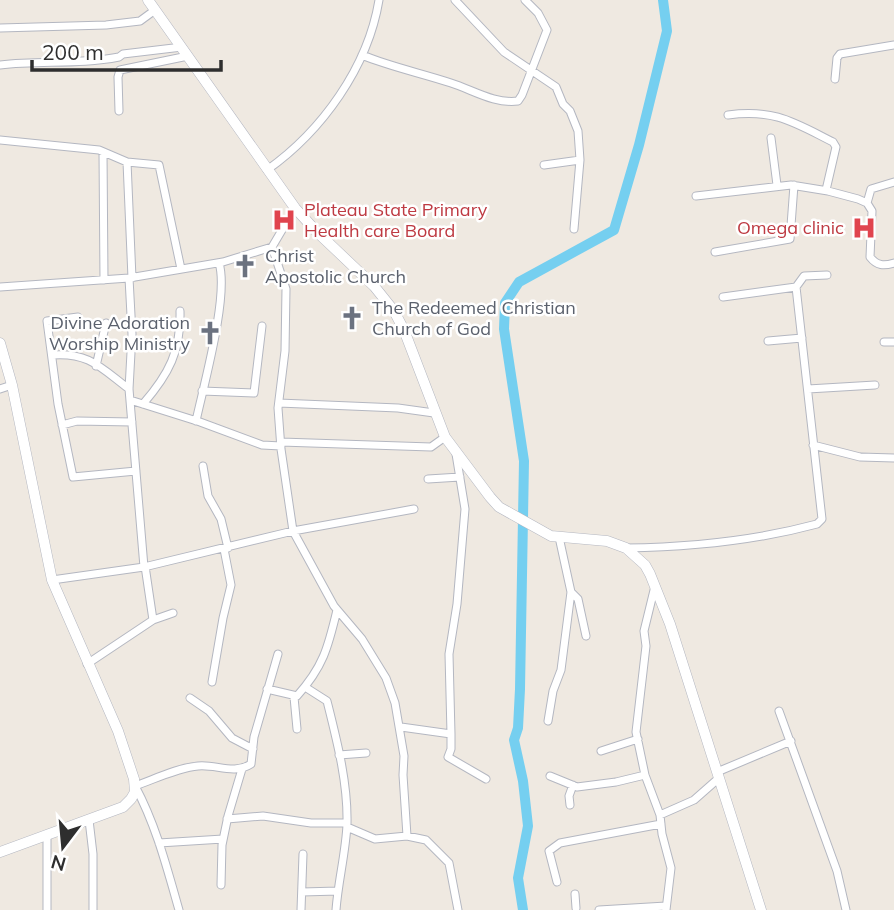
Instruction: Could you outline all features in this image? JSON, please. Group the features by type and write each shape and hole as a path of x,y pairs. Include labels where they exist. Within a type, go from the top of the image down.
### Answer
{"street":[{"path":"148,0 295,208 374,286 394,311 411,348 434,413 456,453 499,507 543,532 559,537 607,541 626,548 691,547 739,541 817,524 822,515 796,287 804,276 827,275"},
{"path":"267,170 289,155 314,128 362,55 373,29 379,0"},
{"path":"455,0 504,52 556,86 559,91 578,131 580,160 574,229"},
{"path":"362,55 394,68 449,82 508,102 518,101 547,27 525,0"},
{"path":"0,28 106,25 140,21 155,10"},
{"path":"835,79 836,58 840,54 894,45"},
{"path":"0,65 26,62 92,63 123,54 185,51"},
{"path":"119,111 118,76 121,71 185,51"},
{"path":"728,115 752,112 777,115 832,142 836,147 826,190"},
{"path":"771,138 777,185"},
{"path":"0,140 99,150 127,162 159,165 181,269"},
{"path":"103,152 104,280"},
{"path":"544,165 580,160"},
{"path":"127,162 132,334 129,389 144,566 153,620"},
{"path":"867,203 871,189 894,182"},
{"path":"715,252 790,239 794,185"},
{"path":"696,195 794,185 826,190 867,203 872,211 870,257 875,263 882,265 894,263"},
{"path":"0,287 131,278 219,263 272,247 295,208"},
{"path":"272,247 286,289 285,351 279,403 281,444 293,531 337,610 362,639 386,678 401,727 407,836"},
{"path":"196,421 221,289 219,263"},
{"path":"723,298 796,287"},
{"path":"143,404 159,386 174,358 179,344 180,311"},
{"path":"78,317 47,321 62,425 73,477 136,471"},
{"path":"96,366 106,323"},
{"path":"202,391 254,393 262,326"},
{"path":"768,341 802,338"},
{"path":"884,342 894,342"},
{"path":"0,343 12,384 52,580 118,732 135,786 159,843 179,910"},
{"path":"52,355 78,355 129,389"},
{"path":"0,389 12,384"},
{"path":"808,389 875,385"},
{"path":"130,400 262,445 431,447 445,437"},
{"path":"279,403 398,408 434,413"},
{"path":"62,425 77,421 132,422"},
{"path":"813,445 860,457 894,458"},
{"path":"456,453 465,509 457,604 449,654 451,748 448,757 486,779"},
{"path":"203,466 208,496 221,519 232,585 223,618 212,682"},
{"path":"428,479 460,477"},
{"path":"52,580 144,566 293,531 414,509"},
{"path":"548,721 553,691 561,670 571,592 559,537"},
{"path":"626,548 645,565 656,585 761,910"},
{"path":"602,910 666,908 671,868 660,815 645,775 636,732 646,646 644,631 656,585"},
{"path":"571,592 578,599 586,636"},
{"path":"294,696 305,687 323,661 337,610"},
{"path":"88,664 153,620 173,613"},
{"path":"135,786 200,765 242,769 251,764 267,689 278,654"},
{"path":"305,687 327,701 339,755 347,825 336,910"},
{"path":"267,689 294,696"},
{"path":"294,696 297,729"},
{"path":"190,698 209,711 232,738 253,749"},
{"path":"779,711 837,871 846,910"},
{"path":"401,727 451,734"},
{"path":"601,751 638,739"},
{"path":"660,815 694,800 718,775 791,741"},
{"path":"339,755 366,753"},
{"path":"221,886 223,839 242,769"},
{"path":"550,776 577,787 645,775"},
{"path":"570,805 569,796 573,785"},
{"path":"0,852 123,807 131,799 135,786"},
{"path":"228,818 263,816 347,825 375,839 407,836 426,840 449,863 458,910"},
{"path":"89,820 93,854 93,910"},
{"path":"557,882 549,851 560,843 661,824"},
{"path":"47,835 47,910"},
{"path":"159,843 223,839"},
{"path":"301,910 303,854"},
{"path":"302,892 338,891"},
{"path":"575,894 575,909 584,910"}],"waterway":[{"path":"523,910 518,878 528,826 523,781 514,740 518,728 520,689 524,461 504,329 505,303 519,282 614,230 639,145 667,31 663,0"}],"place":[{"name":"Plateau State Primary Health care Board","path":"284,220"},
{"name":"Omega clinic","path":"864,228"},
{"name":"Christ Apostolic Church","path":"245,266"},
{"name":"The Redeemed Christian Church of God","path":"352,318"},
{"name":"Divine Adoration Worship Ministry","path":"210,333"}]}
